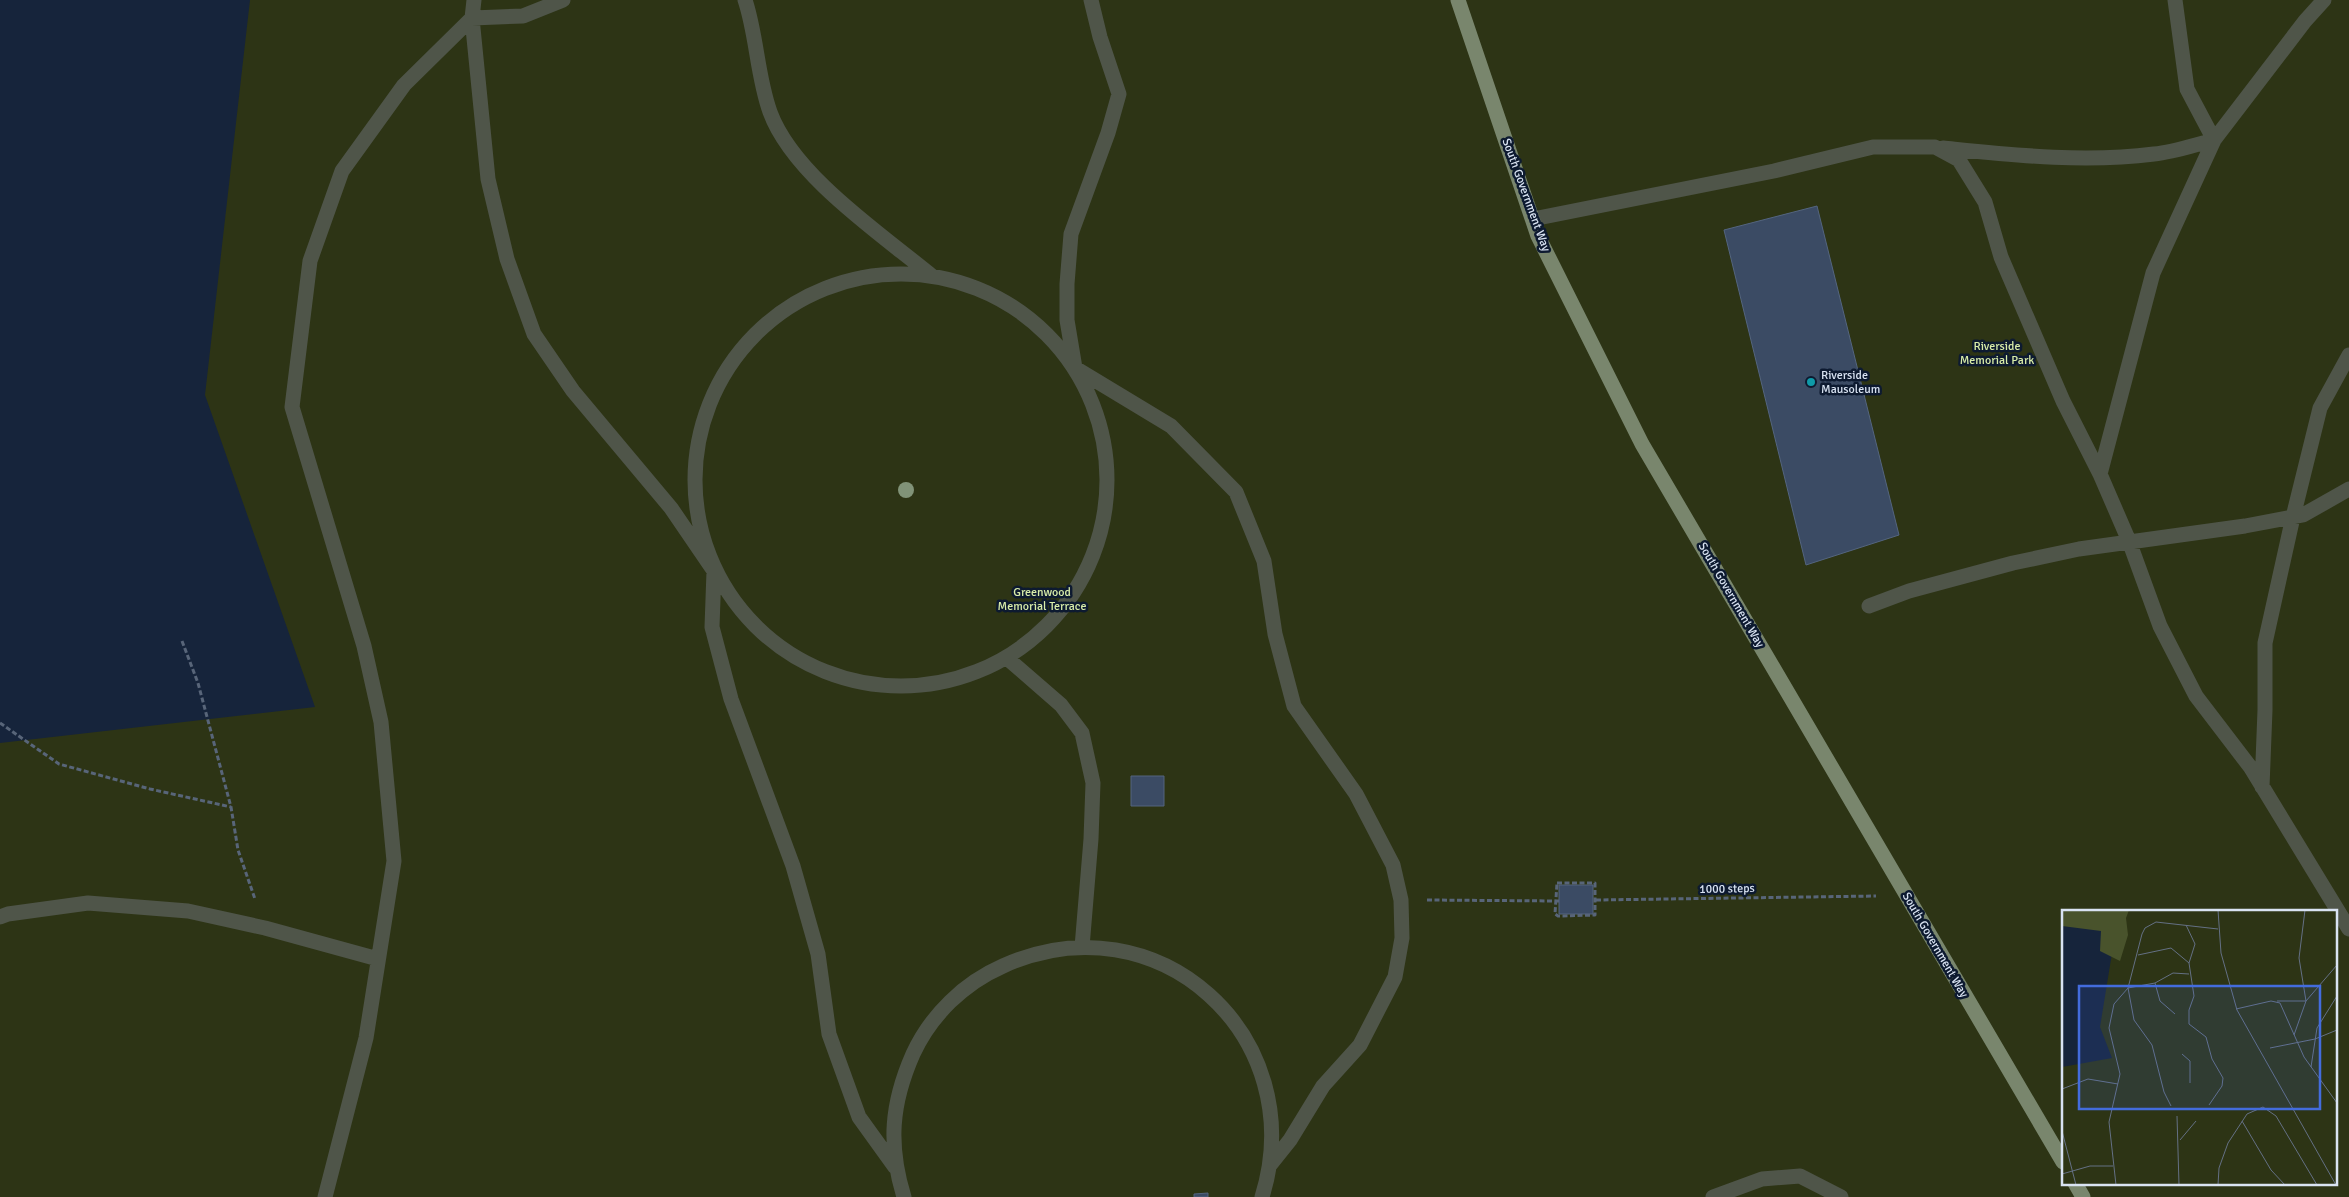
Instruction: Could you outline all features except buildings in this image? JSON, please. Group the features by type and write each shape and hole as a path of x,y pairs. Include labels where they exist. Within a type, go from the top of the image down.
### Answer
{"main road":[{"name":"South Government Way","path":"1458,0 1538,236 1642,444 2062,1160"},
{"path":"2076,1184 2083,1197"}],"lane":[{"path":"474,0 472,18 488,179 507,259 534,334 573,391 671,508 714,571 738,609 768,639 810,666 858,683 902,687 965,677 1007,658 1036,638 1068,603 1087,572 1105,516 1107,456 1100,422 1075,368 1065,354 1041,328 1010,304 965,283 932,276 894,274 836,284 799,300 761,327 729,365 702,422 693,474 698,523 714,571 712,627 731,698 793,866 818,954 829,1034 859,1117 896,1167"},
{"path":"324,1197 366,1038 394,861 381,722 364,646 292,407 310,261 342,171 404,85 472,18 523,16 563,0"},
{"path":"745,0 761,80 770,113 788,143 814,176 932,276"},
{"path":"1091,0 1100,38 1119,94 1108,133 1071,234 1067,284 1067,320 1075,368 1171,426 1236,492 1264,561 1275,634 1294,706 1356,794 1393,865 1402,900 1402,938 1395,977 1360,1045 1323,1086 1290,1140 1270,1164"},
{"path":"2175,0 2188,89 2214,140"},
{"path":"2100,474 2153,273 2214,140 2305,21 2324,0"},
{"path":"1533,219 1774,171 1873,147 1935,147 2027,156 2102,158 2156,154 2214,140"},
{"path":"1935,147 1959,160 1985,202 2005,266 2063,401 2100,474 2129,541 2160,626 2196,696 2262,787 2349,929"},
{"path":"2262,787 2266,710 2266,643 2293,517 2320,408 2349,355"},
{"path":"1869,606 1909,591 2013,563 2129,541 2245,526 2304,516 2349,489"},
{"path":"1007,658 1061,705 1082,733 1093,783 1091,839 1082,947"},
{"path":"0,917 8,914 88,903 188,911 265,928 378,959"},
{"path":"904,1197 896,1167 893,1124 902,1080 920,1038 948,1002 984,974 1025,956 1069,947 1114,949 1147,958 1178,972 1206,992 1230,1016 1249,1044 1263,1075 1271,1109 1273,1143 1262,1197"},
{"path":"1713,1197 1762,1179 1800,1176 1841,1197"}],"path":[{"path":"182,641 198,683 231,807 238,850 265,928"},
{"path":"0,723 58,764 150,789 231,807"},
{"path":"1559,882 1596,883 1596,900 1595,915 1558,916 1555,914 1557,901 1555,885 1559,882"},
{"name":"1000 steps","path":"1596,900 1857,896"},
{"path":"1402,900 1557,901"}],"green space":[{"name":"Greenwood Memorial Terrace","path":"250,0 2349,0 2349,1197 0,1197 0,743 315,707 205,395"}],"place":[{"name":"Riverside Mausoleum","path":"1811,382"}],"park label":[{"name":"Riverside Memorial Park","path":"1997,353"}]}
